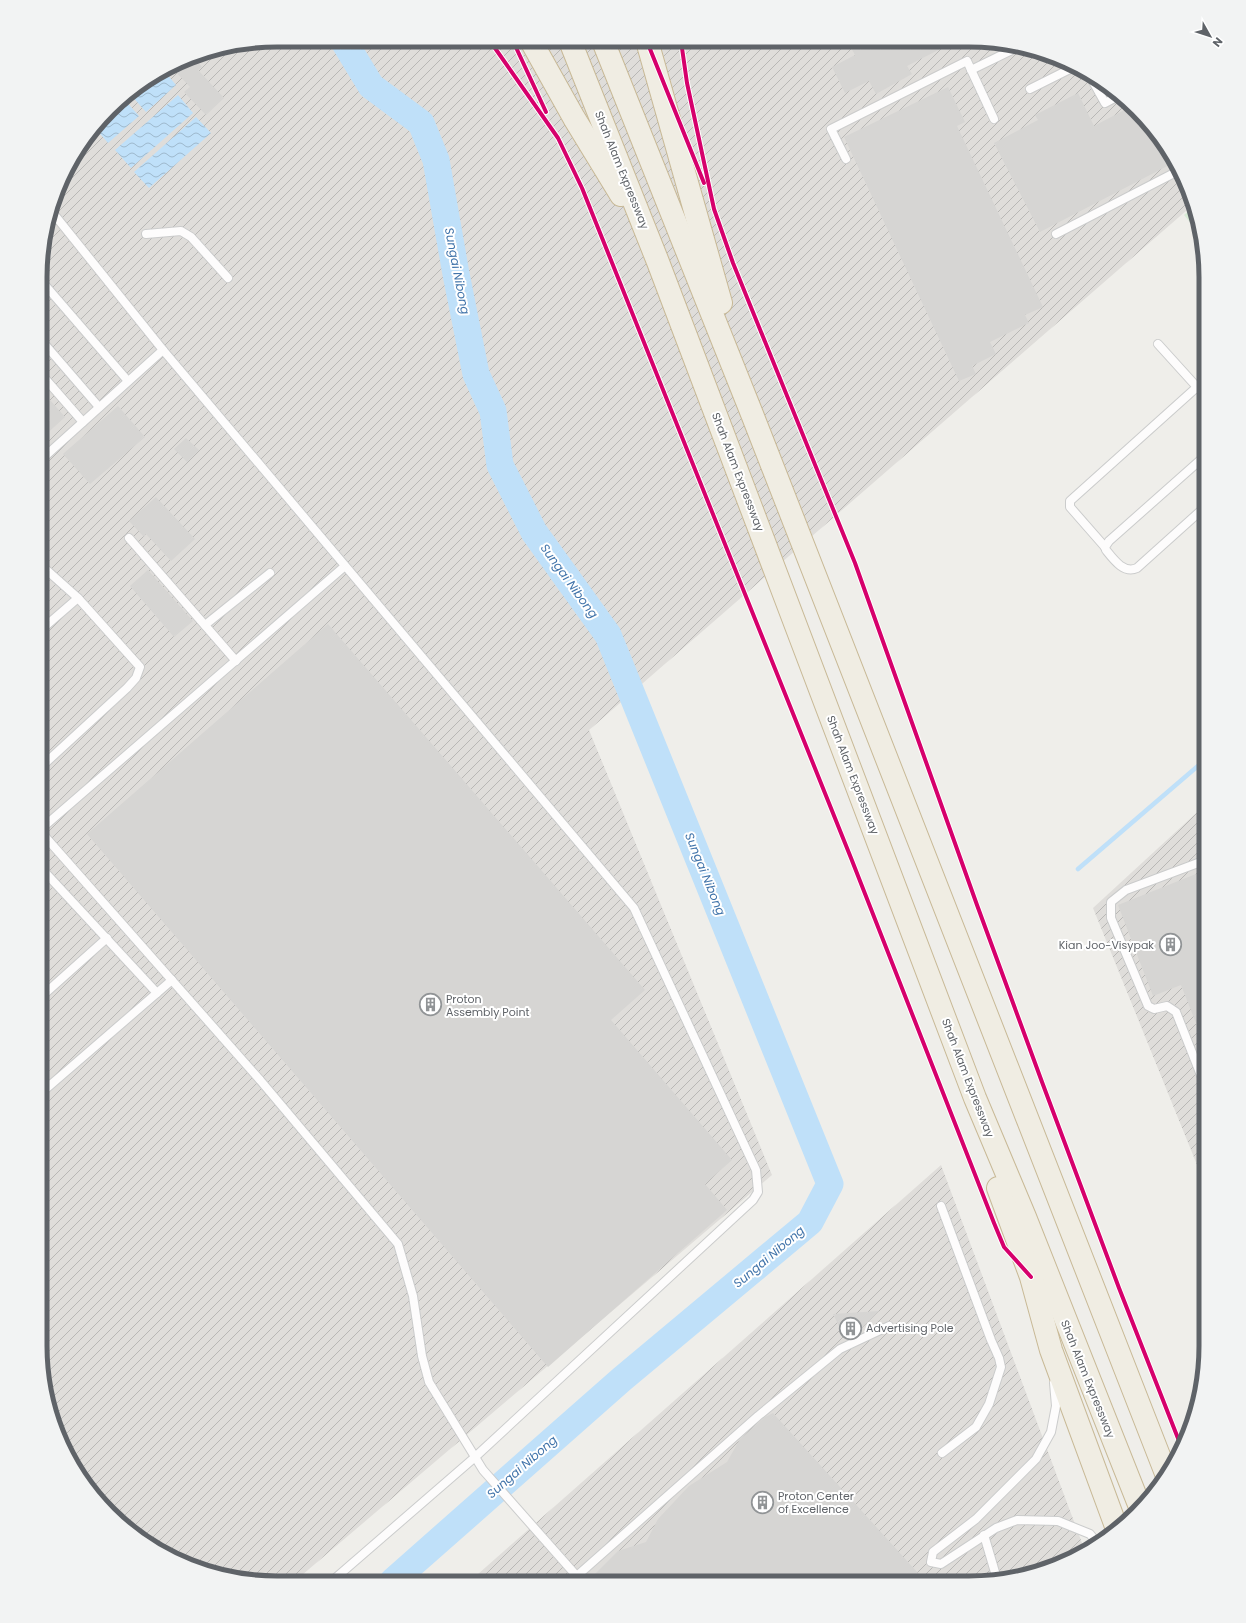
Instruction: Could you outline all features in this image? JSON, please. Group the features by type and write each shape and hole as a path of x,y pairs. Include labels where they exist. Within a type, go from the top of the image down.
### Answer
{"highway":[{"path":"534,47 574,118 653,247"},
{"name":"Shah Alam Expressway","path":"572,47 653,247 975,1098 1025,1217 1138,1502"},
{"path":"605,47 752,414 1164,1468"},
{"path":"649,47 752,414"},
{"path":"975,1098 994,1178 1031,1277 1051,1350 1115,1524"}],"lane":[{"path":"971,70 1011,51"},
{"path":"846,159 831,130 967,61 994,119"},
{"path":"1030,89 1068,70"},
{"path":"1095,85 1105,103 1114,98"},
{"path":"1056,234 1174,173"},
{"path":"56,216 163,350 634,908 756,1170 758,1192 753,1200 474,1458 338,1576"},
{"path":"146,234 181,231 191,237 228,278"},
{"path":"47,287 128,381"},
{"path":"1158,344 1197,387 1070,501 1070,507 1105,547 1113,559 1129,570 1137,568 1199,512"},
{"path":"47,347 99,407"},
{"path":"47,454 163,350"},
{"path":"47,381 83,422"},
{"path":"1105,547 1109,541 1199,461"},
{"path":"129,538 236,661"},
{"path":"47,825 345,566"},
{"path":"47,570 78,598 140,667 139,673 127,688 47,761"},
{"path":"205,625 270,573"},
{"path":"47,625 78,598"},
{"path":"47,837 260,1080 398,1244 413,1296 422,1356 429,1382 482,1470 576,1576"},
{"path":"1199,863 1126,890 1111,902 1111,918 1148,1006 1154,1009 1167,1006 1176,1012 1199,1070"},
{"path":"47,873 157,993"},
{"path":"47,992 107,938"},
{"path":"47,1088 172,980"},
{"path":"941,1206 999,1358 1000,1367 989,1404 976,1427 942,1453"},
{"path":"582,1576 758,1416 840,1349 889,1326"},
{"path":"1051,1350 1056,1406 1050,1432 1036,1458 976,1519 933,1552 930,1562 940,1564 996,1528 1017,1520 1058,1521 1090,1534 1094,1539"},
{"path":"984,1535 995,1575"}],"shaded area":[{"path":"262,47 984,47 1014,51 1043,59 1071,71 1097,86 1132,114 1160,149 1168,162 1189,209 589,730 772,1175 301,1576 262,1576 232,1572 203,1564 175,1552 149,1537 114,1509 86,1474 78,1461 59,1420 51,1391 47,1361 47,262 51,232 59,203 71,175 86,149 114,114 149,86 162,78 203,59 232,51"},
{"path":"1199,810 1199,1170 1093,908"},
{"path":"941,1165 1083,1546 1043,1564 1014,1572 984,1576 476,1576"}],"green space":[{"path":"1189,210 1193,227 1184,215"}],"water":[{"path":"168,75 176,85 146,112 133,98"},
{"path":"178,95 193,113 131,168 115,150"},
{"path":"127,102 139,116 108,143 99,132 114,114"},
{"path":"196,117 211,133 149,188 134,172"}],"building":[{"path":"851,47 944,47 907,66 912,74 876,94 869,81 845,93 832,67 855,55"},
{"path":"197,62 202,67 198,70 224,98 206,115 184,92 190,87 175,71"},
{"path":"948,87 965,122 957,126 1043,307 1025,315 1029,323 990,342 996,354 972,366 976,374 959,381 844,137"},
{"path":"1078,93 1094,126 1126,109 1142,125 1170,165 1040,232 994,143 1038,120 1035,115"},
{"path":"47,397 65,417 47,433"},
{"path":"118,406 145,437 90,484 63,454"},
{"path":"186,438 199,450 187,462 174,449"},
{"path":"156,497 195,539 171,561 146,534 144,537 129,521"},
{"path":"148,570 193,621 174,637 130,586"},
{"name":"Proton Assembly Point","path":"328,624 645,990 611,1020 732,1160 705,1184 727,1210 548,1367 87,834"},
{"name":"Kian Joo-Visypak","path":"1199,873 1199,1031 1181,985 1153,996 1118,905"},
{"name":"Advertising Pole","path":"879,1311 853,1337 846,1340 833,1314"},
{"name":"Proton Center of Excellence","path":"773,1413 921,1576 593,1576 618,1551 646,1542 658,1519 689,1486 727,1462 740,1439 765,1417"}],"waterway":[{"name":"Sungai Nibong","path":"347,47 371,86 421,123 436,160 456,274 476,374 493,411 500,465 534,532 608,635 830,1184 810,1222 622,1379 399,1576"},
{"path":"1078,869 1199,765"}],"cycle path":[{"path":"494,47 558,138 582,188 851,858 994,1223 1004,1247 1031,1277"},
{"path":"516,47 546,112"},
{"path":"649,47 704,183"},
{"path":"682,47 687,83 714,209 733,263 855,563 1042,1082 1119,1288 1179,1440"}],"place":[{"name":"Kian Joo-Visypak","path":"1170,945"},
{"name":"Proton Assembly Point","path":"431,1005"},
{"name":"Advertising Pole","path":"851,1328"},
{"name":"Proton Center of Excellence","path":"763,1502"}]}
